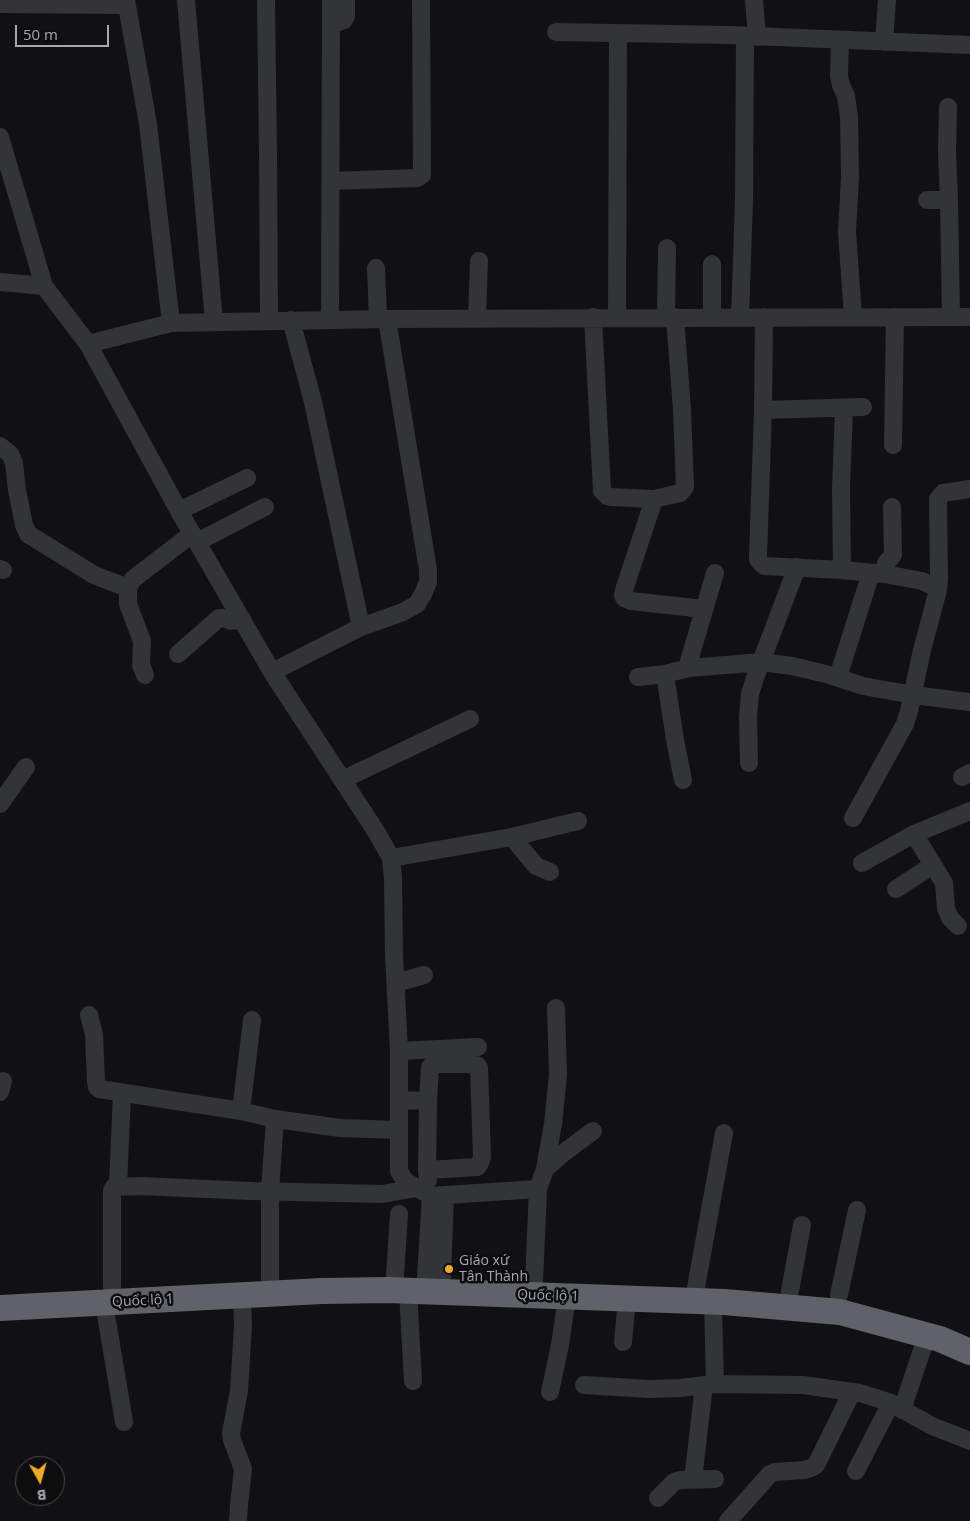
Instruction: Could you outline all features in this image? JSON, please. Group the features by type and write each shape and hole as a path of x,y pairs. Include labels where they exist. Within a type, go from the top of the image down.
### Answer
{"highway":[{"name":"Quốc lộ 1","path":"0,1308 108,1295 171,1282 331,1275 418,1280 534,1282 704,1294 840,1312 927,1335 970,1352"},
{"name":"Quốc lộ 1","path":"0,1296 242,1296 322,1291 388,1290 418,1280 567,1297 627,1299 768,1289 839,1295 898,1309 946,1324 970,1334"}],"street":[{"path":"186,0 214,322"},
{"path":"266,0 269,321"},
{"path":"330,320 331,0"},
{"path":"331,23 344,20 346,16 346,0"},
{"path":"331,181 417,178 422,175 421,0"},
{"path":"740,317 754,0"},
{"path":"884,42 887,0"},
{"path":"0,4 127,2 148,124 171,323"},
{"path":"556,32 751,36 970,46"},
{"path":"617,317 618,34"},
{"path":"840,40 839,76 846,96 849,118 850,177 847,232 853,317"},
{"path":"948,107 950,317"},
{"path":"0,137 44,286 88,344 179,512 272,672 384,845 390,858 393,878 394,954 400,1051 399,1171 405,1181 431,1193"},
{"path":"927,200 949,200"},
{"path":"593,317 602,491 611,497 654,498 680,493 685,487 682,410 670,317 667,248"},
{"path":"477,318 478,261"},
{"path":"712,264 712,317"},
{"path":"272,672 361,627 402,612 417,604 428,582 428,570 382,319 376,268"},
{"path":"0,282 44,286"},
{"path":"88,344 171,323 477,318 970,316"},
{"path":"764,317 758,560 764,566 842,570 922,581 931,584 938,590"},
{"path":"894,445 895,317"},
{"path":"291,320 313,402 361,627"},
{"path":"763,410 863,407"},
{"path":"842,570 841,489 844,408"},
{"path":"0,446 10,454 14,463 16,490 28,534 94,575 128,588"},
{"path":"179,512 247,478"},
{"path":"852,818 905,724 913,695 922,650 938,590 938,499 943,493 970,489"},
{"path":"654,498 625,587 624,598 631,601 704,609"},
{"path":"838,677 878,574 893,555 892,506"},
{"path":"145,675 141,665 142,641 128,604 128,588 133,579 195,538 265,507"},
{"path":"749,763 748,717 750,694 797,567"},
{"path":"689,668 689,661 715,573"},
{"path":"178,654 219,618 226,618 231,621 242,619"},
{"path":"638,677 665,674 689,668 762,662 792,666 838,677 863,686 913,695 970,702"},
{"path":"665,674 683,780"},
{"path":"342,780 470,719"},
{"path":"0,804 26,767"},
{"path":"862,862 914,834 970,812"},
{"path":"390,858 512,837 578,821"},
{"path":"914,834 944,883 946,908 948,914 958,926"},
{"path":"512,837 536,866 550,872"},
{"path":"896,889 933,865"},
{"path":"396,983 424,975"},
{"path":"534,1282 538,1189 545,1169 554,1124 558,1076 556,1008"},
{"path":"89,1015 94,1034 97,1087 99,1089 340,1128 400,1130"},
{"path":"241,1111 252,1020"},
{"path":"400,1051 478,1047"},
{"path":"413,1381 418,1280 431,1193 427,1170 430,1067 434,1064 472,1064 479,1068 482,1157 480,1163 477,1167 427,1170"},
{"path":"118,1186 122,1092"},
{"path":"400,1100 428,1101"},
{"path":"270,1279 270,1191 275,1119"},
{"path":"545,1169 593,1131"},
{"path":"693,1480 709,1385 704,1294 724,1133"},
{"path":"124,1422 108,1295 112,1190 114,1187 140,1186 382,1194 538,1189"},
{"path":"839,1295 857,1210"},
{"path":"399,1214 418,1280"},
{"path":"790,1291 802,1225"},
{"path":"238,1521 243,1469 231,1433 239,1391 243,1326 242,1296"},
{"path":"550,1392 560,1345 567,1297"},
{"path":"623,1342 627,1299"},
{"path":"856,1471 896,1406 927,1335"},
{"path":"584,1385 649,1389 709,1385 803,1385 852,1392 896,1406 932,1426 970,1441"},
{"path":"728,1521 770,1474 804,1470 816,1465 852,1392"},
{"path":"658,1498 674,1482 715,1479"}],"place":[{"name":"Giáo xứ Tân Thành","path":"449,1269"}]}
